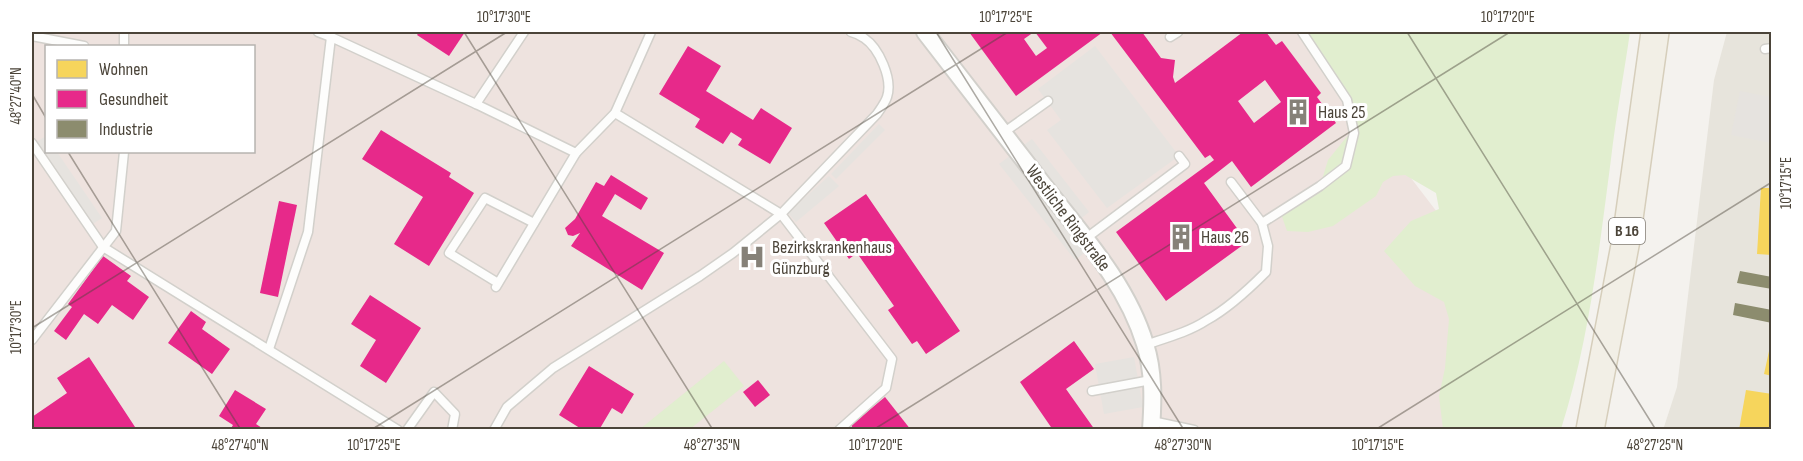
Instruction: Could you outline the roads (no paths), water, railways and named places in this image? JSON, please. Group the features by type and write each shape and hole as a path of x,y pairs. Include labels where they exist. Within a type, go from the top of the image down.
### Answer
{"main road":[{"name":"B 16","path":"1590,429 1626,240 1655,32"}],"street":[{"name":"Westliche Ringstraße","path":"925,32 1118,285 1146,345 1154,394 1151,425"}],"lane":[{"path":"318,32 476,104 576,153"},
{"path":"476,104 524,32"},
{"path":"534,223 485,198 449,253 497,285 576,153 615,113 651,32"},
{"path":"494,429 507,408 553,368 700,276 781,214 878,114 888,90 886,71 865,38 851,32"},
{"path":"1170,37 1178,32"},
{"path":"1262,223 1320,186 1346,166 1354,134 1347,100 1302,32"},
{"path":"32,36 79,45"},
{"path":"269,349 308,232 331,37"},
{"path":"1003,133 1048,101"},
{"path":"615,113 781,214 892,359 886,388 839,429"},
{"path":"32,143 103,247 398,429"},
{"path":"32,340 116,231 124,153"},
{"path":"1085,239 1185,164 1179,156"},
{"path":"1146,345 1208,320 1248,290 1266,272 1268,246 1262,223 1232,182"},
{"path":"1092,391 1151,380"},
{"path":"407,429 434,392 455,414 452,429"},
{"path":"1151,425 1194,429"}],"place":[{"name":"Haus 25","path":"1298,112"},
{"name":"Haus 26","path":"1181,237"},
{"name":"Bezirkskrankenhaus Günzburg","path":"752,257"}]}
